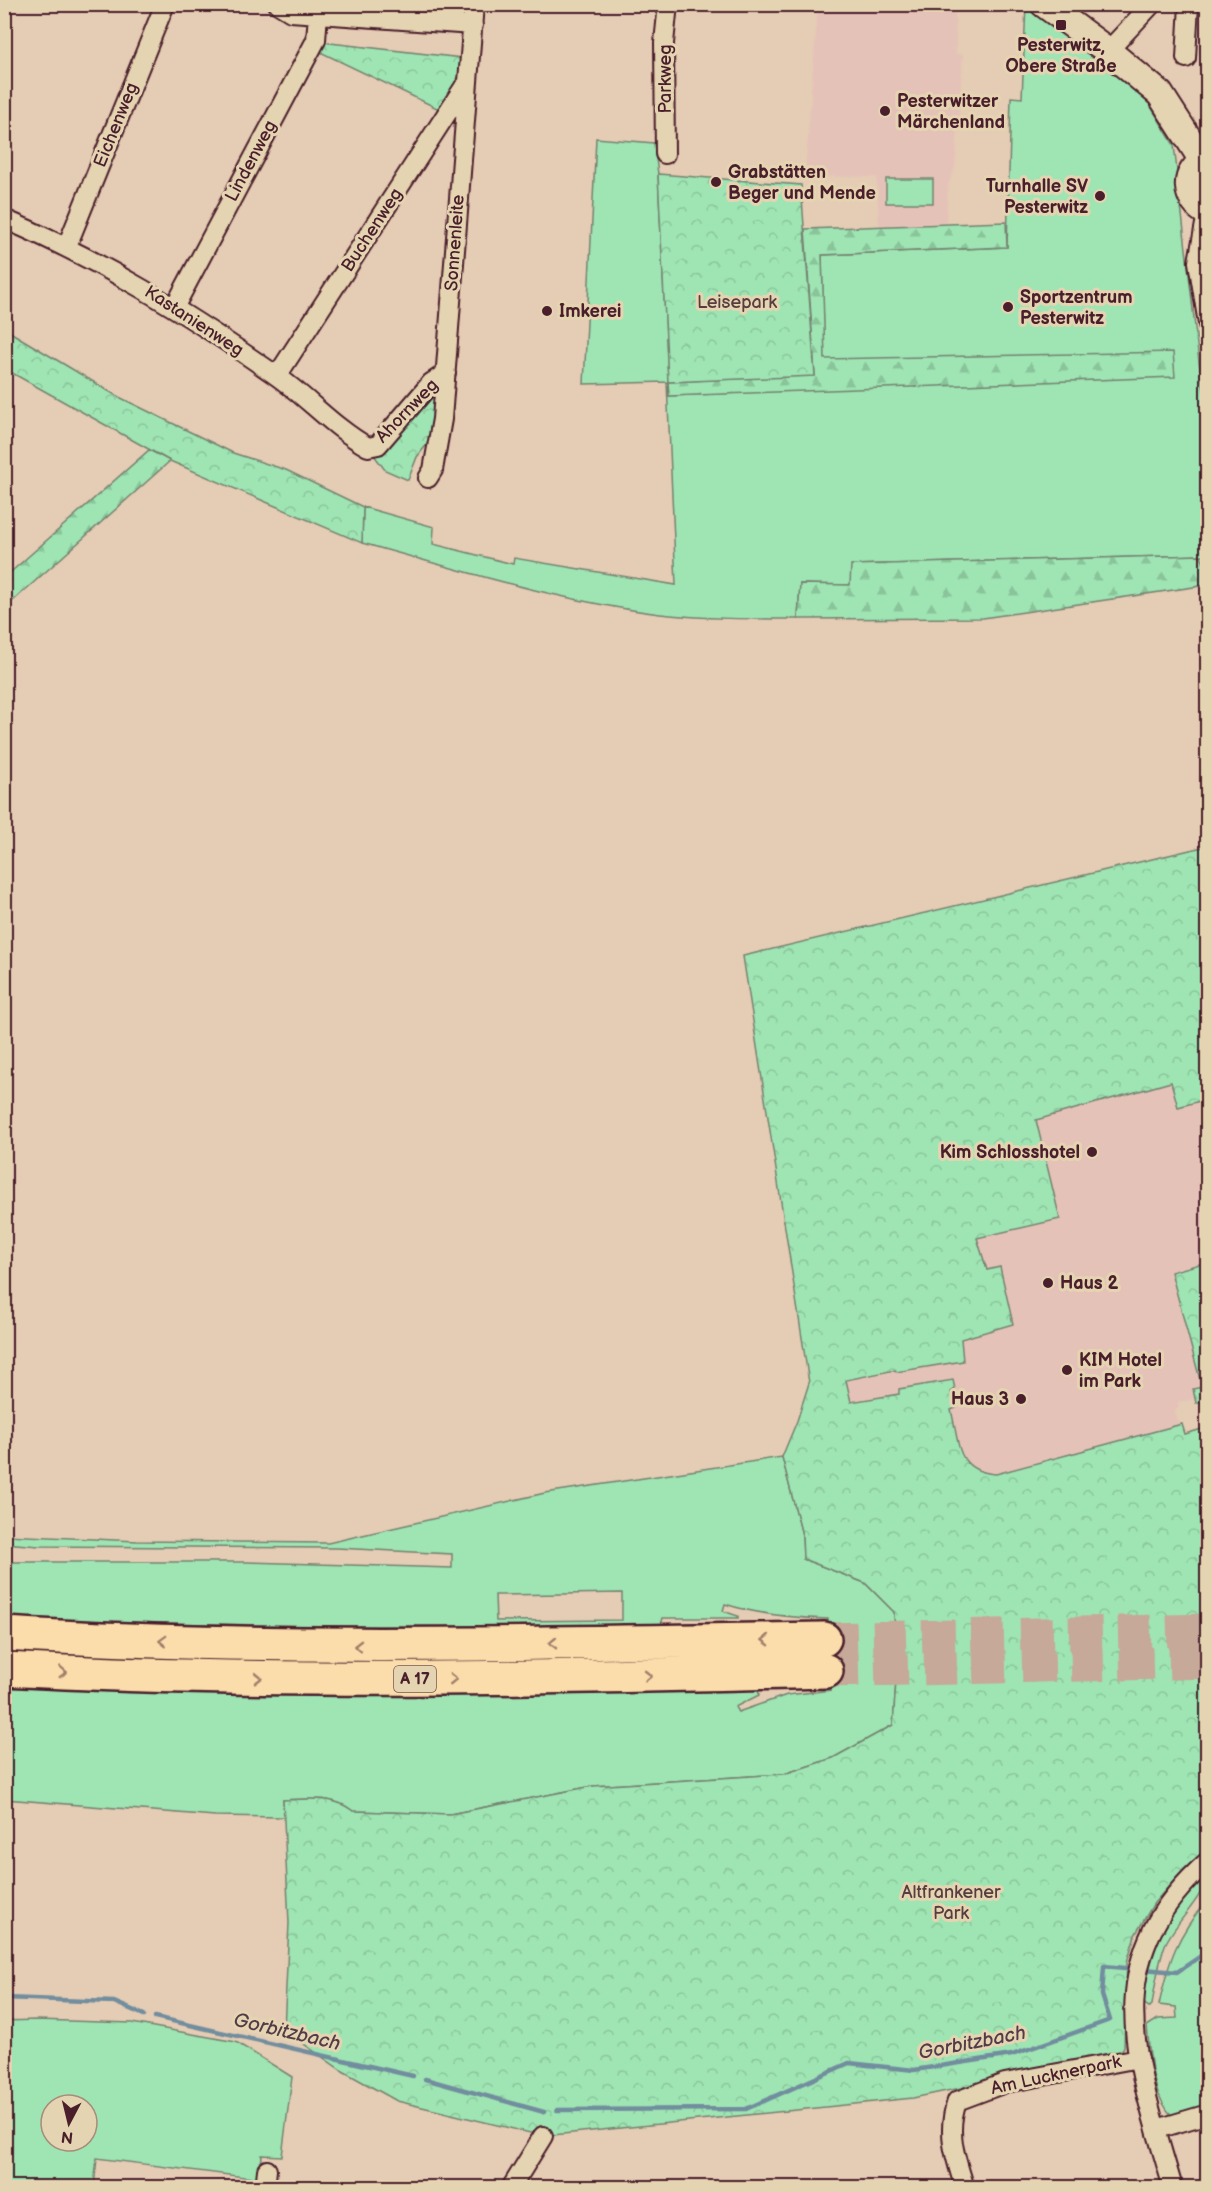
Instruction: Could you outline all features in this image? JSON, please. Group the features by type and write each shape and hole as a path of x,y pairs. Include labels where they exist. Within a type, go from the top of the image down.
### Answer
{"highway":[{"name":"A 17","path":"4,1634 198,1643 405,1647 824,1639"},
{"name":"A 17","path":"4,1669 196,1677 403,1679 826,1671"}],"street":[{"name":"Eichenweg","path":"67,246 165,4"},
{"path":"278,4 291,12 472,25"},
{"name":"Sonnenleite","path":"428,478 433,471 446,373 466,83 474,4"},
{"name":"Parkweg","path":"665,154 664,43 668,4"},
{"path":"1044,4 1108,51 1160,94 1205,161 1191,175 1189,194 1193,202 1207,213 1198,262 1208,324"},
{"path":"1108,51 1152,4"},
{"path":"1186,58 1189,4"},
{"name":"Lindenweg","path":"175,306 316,40 318,14"},
{"name":"Buchenweg","path":"277,375 466,83"},
{"name":"Kastanienweg","path":"4,219 67,246 175,306 277,375 368,447"},
{"name":"Ahornweg","path":"368,447 378,445 431,383 446,373"},
{"path":"1173,2187 1139,2058 1132,2014 1137,1966 1147,1939 1165,1908 1208,1861"},
{"name":"Am Lucknerpark","path":"965,2187 950,2134 957,2101 1005,2084 1139,2058"},
{"path":"1156,2129 1208,2114"},
{"path":"511,2187 543,2136"}],"shaded area":[{"name":"Pesterwitzer Märchenland","path":"818,5 955,5 956,54 963,55 955,167 948,185 946,224 879,226 877,177 805,176"},
{"path":"1172,1082 1208,1101 1207,1262 1171,1272 1202,1387 1193,1389 1195,1399 1178,1402 1179,1407 1175,1411 1179,1425 996,1474 978,1473 965,1463 899,1389 900,1394 851,1402 846,1380 962,1361 960,1339 1000,1267 987,1270 977,1237 1060,1218 1036,1120"}],"green space":[{"name":"Sportzentrum Pesterwitz","path":"1026,5 1127,81 1150,105 1174,145 1199,362 1207,406 1207,555 852,565 851,585 800,584 798,619 746,619 660,614 585,601 510,584 362,543 363,507 434,527 433,544 513,564 514,558 676,585 667,382 584,384 596,138 654,143 658,174 669,396 825,389 822,255 1007,247 1011,97 1022,98"},
{"path":"321,42 462,58 461,73 439,109 316,50"},
{"name":"Leisepark","path":"658,174 801,185 815,376 668,382"},
{"path":"886,179 933,179 933,203 886,203"},
{"path":"1006,222 1007,247 822,255 825,359 1173,352 1175,377 669,396 668,382 815,375 805,229"},
{"path":"5,329 117,396 233,453 286,470 363,507 362,543 170,461 5,369"},
{"path":"432,391 436,396 432,438 417,457 408,480 385,470 371,451"},
{"path":"149,450 170,461 5,608 4,578"},
{"path":"1201,555 1207,573 1207,585 983,618 798,619 800,584 850,585 851,565"},
{"name":"Altfrankener Park","path":"1207,846 1207,1099 1178,1107 1171,1082 1036,1120 1060,1219 977,1238 987,1270 1000,1267 1013,1324 961,1339 963,1361 896,1372 895,1370 846,1380 851,1402 899,1394 899,1389 953,1380 955,1389 951,1392 956,1408 951,1410 962,1454 973,1468 996,1474 1182,1424 1185,1434 1202,1429 1207,1422 1207,1849 1184,1869 1154,1903 1135,1935 1127,1962 1124,2047 1118,2055 913,2098 543,2136 397,2101 341,2070 284,2030 289,1923 283,1800 328,1800 353,1811 450,1814 593,1786 784,1774 833,1758 893,1725 897,1666 894,1612 865,1583 803,1559 802,1535 782,1457 809,1383 743,956"},
{"path":"1207,1262 1208,1403 1196,1403 1193,1389 1202,1387 1171,1272"},
{"path":"782,1457 802,1535 803,1559 865,1583 894,1612 897,1666 893,1725 833,1758 784,1774 593,1786 450,1814 353,1811 337,1802 311,1799 283,1800 284,1817 215,1816 5,1799 5,1683 198,1693 406,1696 758,1688 759,1695 735,1707 738,1712 787,1695 831,1690 828,1619 776,1615 725,1604 723,1611 738,1616 738,1618 663,1618 661,1625 333,1626 5,1618 5,1562 246,1562 452,1568 452,1554 337,1548 39,1546 5,1543 5,1535 137,1541 328,1543 545,1493","holes":["622,1593 622,1620 496,1621 495,1595"]},
{"path":"1207,1873 1202,1890 1165,1945 1152,2005 1149,2007 1142,2002 1156,1947 1171,1916"},
{"path":"1207,1900 1207,2109 1174,2118 1160,2099 1156,2087 1147,2026 1158,2019 1177,2018 1176,2007 1159,2005 1163,1989 1181,1937"},
{"path":"4,2021 132,2023 236,2042 292,2077 282,2156 262,2155 260,2179 97,2158 94,2187 5,2187"}],"waterway":[{"path":"1144,1969 1177,1972 1208,1951"},
{"name":"Gorbitzbach","path":"557,2110 746,2109 849,2063 914,2070 1012,2055 1110,2020 1102,1995 1104,1966 1136,1969"},
{"name":"Gorbitzbach","path":"4,1998 114,2002 144,2015"},
{"name":"Gorbitzbach","path":"155,2017 413,2076"},
{"name":"Gorbitzbach","path":"425,2079 544,2112"}],"tunnel":[{"path":"824,1639 1208,1630"},
{"path":"826,1671 1208,1662"}],"place":[{"name":"Pesterwitz, Obere Straße","path":"1061,25"},
{"name":"Pesterwitzer Märchenland","path":"885,111"},
{"name":"Grabstätten Beger und Mende","path":"716,182"},
{"name":"Turnhalle SV Pesterwitz","path":"1100,196"},
{"name":"Sportzentrum Pesterwitz","path":"1008,307"},
{"name":"Imkerei","path":"547,311"},
{"name":"Kim Schlosshotel","path":"1092,1152"},
{"name":"Haus 2","path":"1048,1283"},
{"name":"KIM Hotel im Park","path":"1067,1370"},
{"name":"Haus 3","path":"1021,1399"}]}
